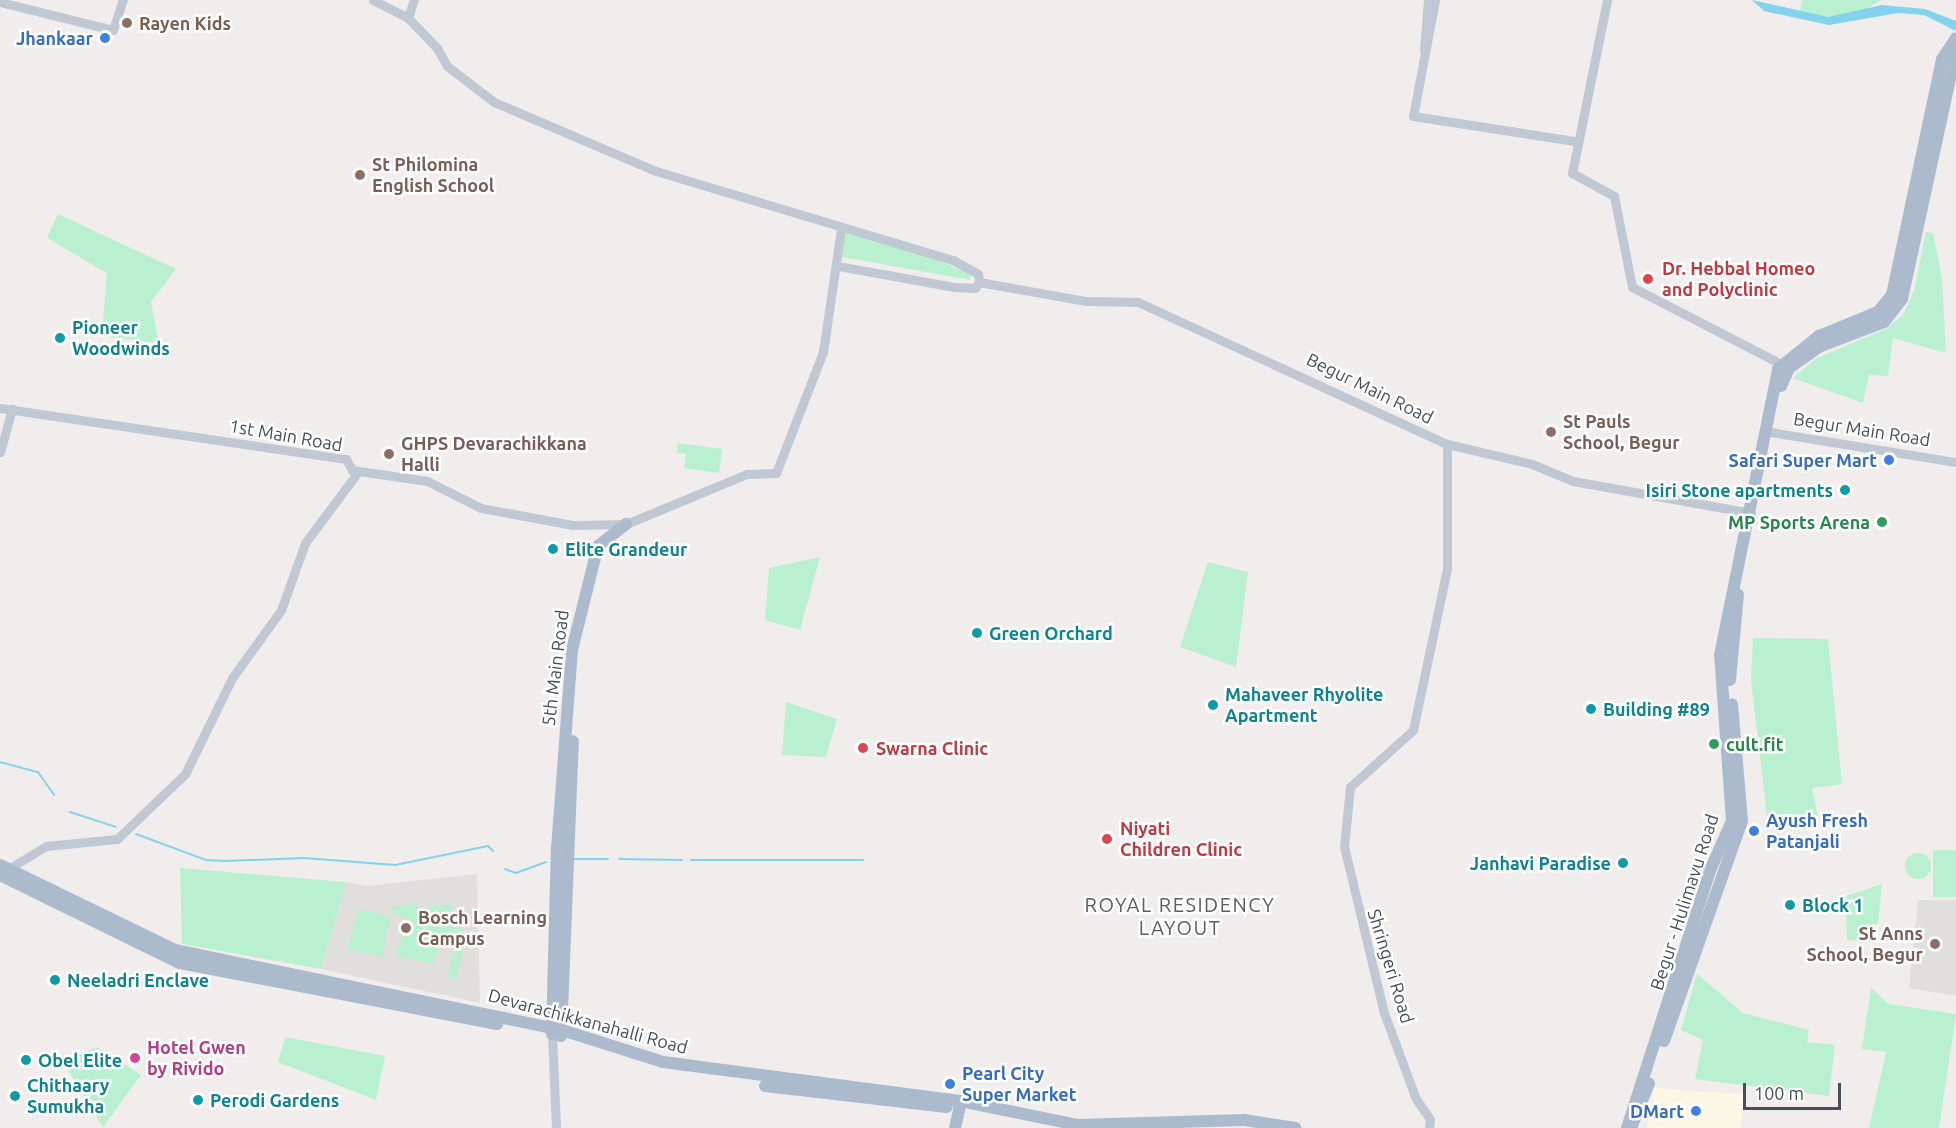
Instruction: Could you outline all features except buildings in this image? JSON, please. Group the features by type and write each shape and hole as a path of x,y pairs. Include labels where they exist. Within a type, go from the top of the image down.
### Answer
{"main road":[{"path":"1768,432 1784,366 1821,346 1890,316 1905,294 1935,121 1942,59 1956,38"},
{"path":"1935,121 1956,51"},
{"name":"Begur Main Road","path":"1760,476 1768,432"},
{"name":"Begur - Hulimavu Road","path":"1629,1128 1742,821 1729,656 1748,512 1768,432"},
{"name":"Begur - Hulimavu Road","path":"1748,512 1760,476"},
{"name":"5th Main Road","path":"557,1033 557,849 572,650 598,546 626,524"},
{"name":"Devarachikkanahalli Road","path":"2,871 183,953 557,1033 663,1062 963,1105 1036,1120 1077,1125 1244,1120 1295,1128"},
{"path":"955,1128 963,1105"},
{"path":"962,1128 963,1105"},
{"name":"Devarachikkanahalli Road","path":"1036,1120 1054,1128"}],"street":[{"path":"0,2 113,30 123,0"},
{"path":"373,0 408,18 437,48 447,66 494,102 614,156 841,229 953,261 978,274 979,282"},
{"path":"408,18 414,0"},
{"path":"1424,50 1428,0"},
{"path":"1435,0 1413,116 1575,141"},
{"path":"1606,0 1575,141 1572,173 1614,196 1632,287 1784,366"},
{"path":"626,524 747,474 777,473 823,352 839,266 841,229"},
{"name":"Begur Main Road","path":"839,266 954,287 975,288 979,282 1086,301 1138,302 1447,444 1532,464 1573,481 1748,512"},
{"name":"1st Main Road","path":"0,408 346,459 358,472 390,472 427,481 481,508 552,522 626,524"},
{"path":"0,452 12,409"},
{"name":"Begur Main Road","path":"1768,432 1956,462"},
{"name":"Shringeri Road","path":"1429,1128 1430,1119 1416,1099 1384,1013 1357,912 1344,847 1346,806 1350,787 1391,756 1413,730 1447,568 1447,444"},
{"path":"2,871 64,841 117,839 185,774 232,678 281,610 305,543 358,472"},
{"path":"556,1128 557,1033"}],"shaded area":[{"name":"Bosch Learning Campus","path":"477,874 480,1003 321,969 346,882 368,886"},
{"name":"St Anns School, Begur","path":"1918,900 1956,900 1956,996 1909,988"},
{"name":"DMart","path":"1654,1088 1744,1094 1741,1128 1647,1128"}],"green space":[{"path":"1802,0 1882,0 1857,14 1828,17 1800,12"},
{"path":"58,214 176,269 151,302 159,343 102,336 107,273 47,238"},
{"path":"843,232 929,257 971,274 970,280 842,257"},
{"path":"1926,232 1933,233 1942,278 1946,353 1893,338 1888,376 1869,375 1863,403 1793,378 1817,358 1886,329 1903,315 1914,291"},
{"path":"678,443 722,449 719,473 684,468 686,454 677,453"},
{"path":"820,557 800,630 765,620 769,568"},
{"path":"1208,562 1248,572 1236,667 1180,647"},
{"path":"1753,638 1828,639 1842,784 1812,788 1818,816 1767,816 1751,680"},
{"path":"786,702 837,719 826,757 782,755"},
{"path":"1933,850 1956,850 1956,897 1933,897"},
{"path":"1918,853 1927,857 1931,866 1927,875 1918,879 1909,875 1905,866 1909,857"},
{"path":"180,868 346,882 321,969 182,944"},
{"path":"1882,884 1878,924 1865,927 1859,941 1847,940 1846,896"},
{"path":"417,903 420,925 430,924 427,907 451,904 454,928 462,927 465,943 457,978 448,977 455,941 440,938 434,964 397,956 406,916 392,913 391,907"},
{"path":"359,909 390,916 383,957 347,950"},
{"path":"1697,974 1743,1013 1809,1030 1807,1042 1835,1045 1829,1096 1695,1079 1703,1040 1681,1030"},
{"path":"1871,988 1889,1004 1956,1014 1939,1128 1869,1128 1886,1052 1862,1049"},
{"path":"285,1037 385,1056 376,1100 278,1062"},
{"path":"97,1047 141,1075 103,1127 63,1062"}],"water":[{"path":"1752,0 1828,17 1882,5 1925,9 1956,21 1956,31 1924,15 1898,13 1829,25 1764,11"}],"waterway":[{"path":"0,762 38,772 54,795"},
{"path":"70,812 116,827"},
{"path":"136,834 206,860 225,861 304,858 395,865 488,846 493,851"},
{"path":"573,859 608,859"},
{"path":"619,859 682,860"},
{"path":"691,860 863,860"},
{"path":"505,869 516,873 546,862"}],"place":[{"name":"Rayen Kids","path":"127,23"},
{"name":"Jhankaar","path":"105,38"},
{"name":"St Philomina English School","path":"360,175"},
{"name":"Dr. Hebbal Homeo and Polyclinic","path":"1648,279"},
{"name":"Pioneer Woodwinds","path":"60,338"},
{"name":"St Pauls School, Begur","path":"1551,432"},
{"name":"GHPS Devarachikkana Halli","path":"389,454"},
{"name":"Safari Super Mart","path":"1889,460"},
{"name":"Isiri Stone apartments","path":"1845,490"},
{"name":"MP Sports Arena","path":"1882,522"},
{"name":"Elite Grandeur","path":"553,549"},
{"name":"Green Orchard","path":"977,633"},
{"name":"Mahaveer Rhyolite Apartment","path":"1213,705"},
{"name":"Building #89","path":"1591,709"},
{"name":"cult.fit","path":"1714,744"},
{"name":"Swarna Clinic","path":"863,748"},
{"name":"Ayush Fresh Patanjali","path":"1754,831"},
{"name":"Niyati Children Clinic","path":"1107,839"},
{"name":"Janhavi Paradise","path":"1623,863"},
{"name":"Block 1","path":"1790,905"},
{"name":"Bosch Learning Campus","path":"406,928"},
{"name":"St Anns School, Begur","path":"1935,944"},
{"name":"Neeladri Enclave","path":"55,980"},
{"name":"Hotel Gwen by Rivido","path":"135,1058"},
{"name":"Obel Elite","path":"26,1060"},
{"name":"Pearl City Super Market","path":"950,1084"},
{"name":"Chithaary Sumukha","path":"15,1096"},
{"name":"Perodi Gardens","path":"198,1100"},
{"name":"DMart","path":"1696,1111"}],"district":[{"name":"ROYAL RESIDENCY LAYOUT","path":"1180,916"}]}
